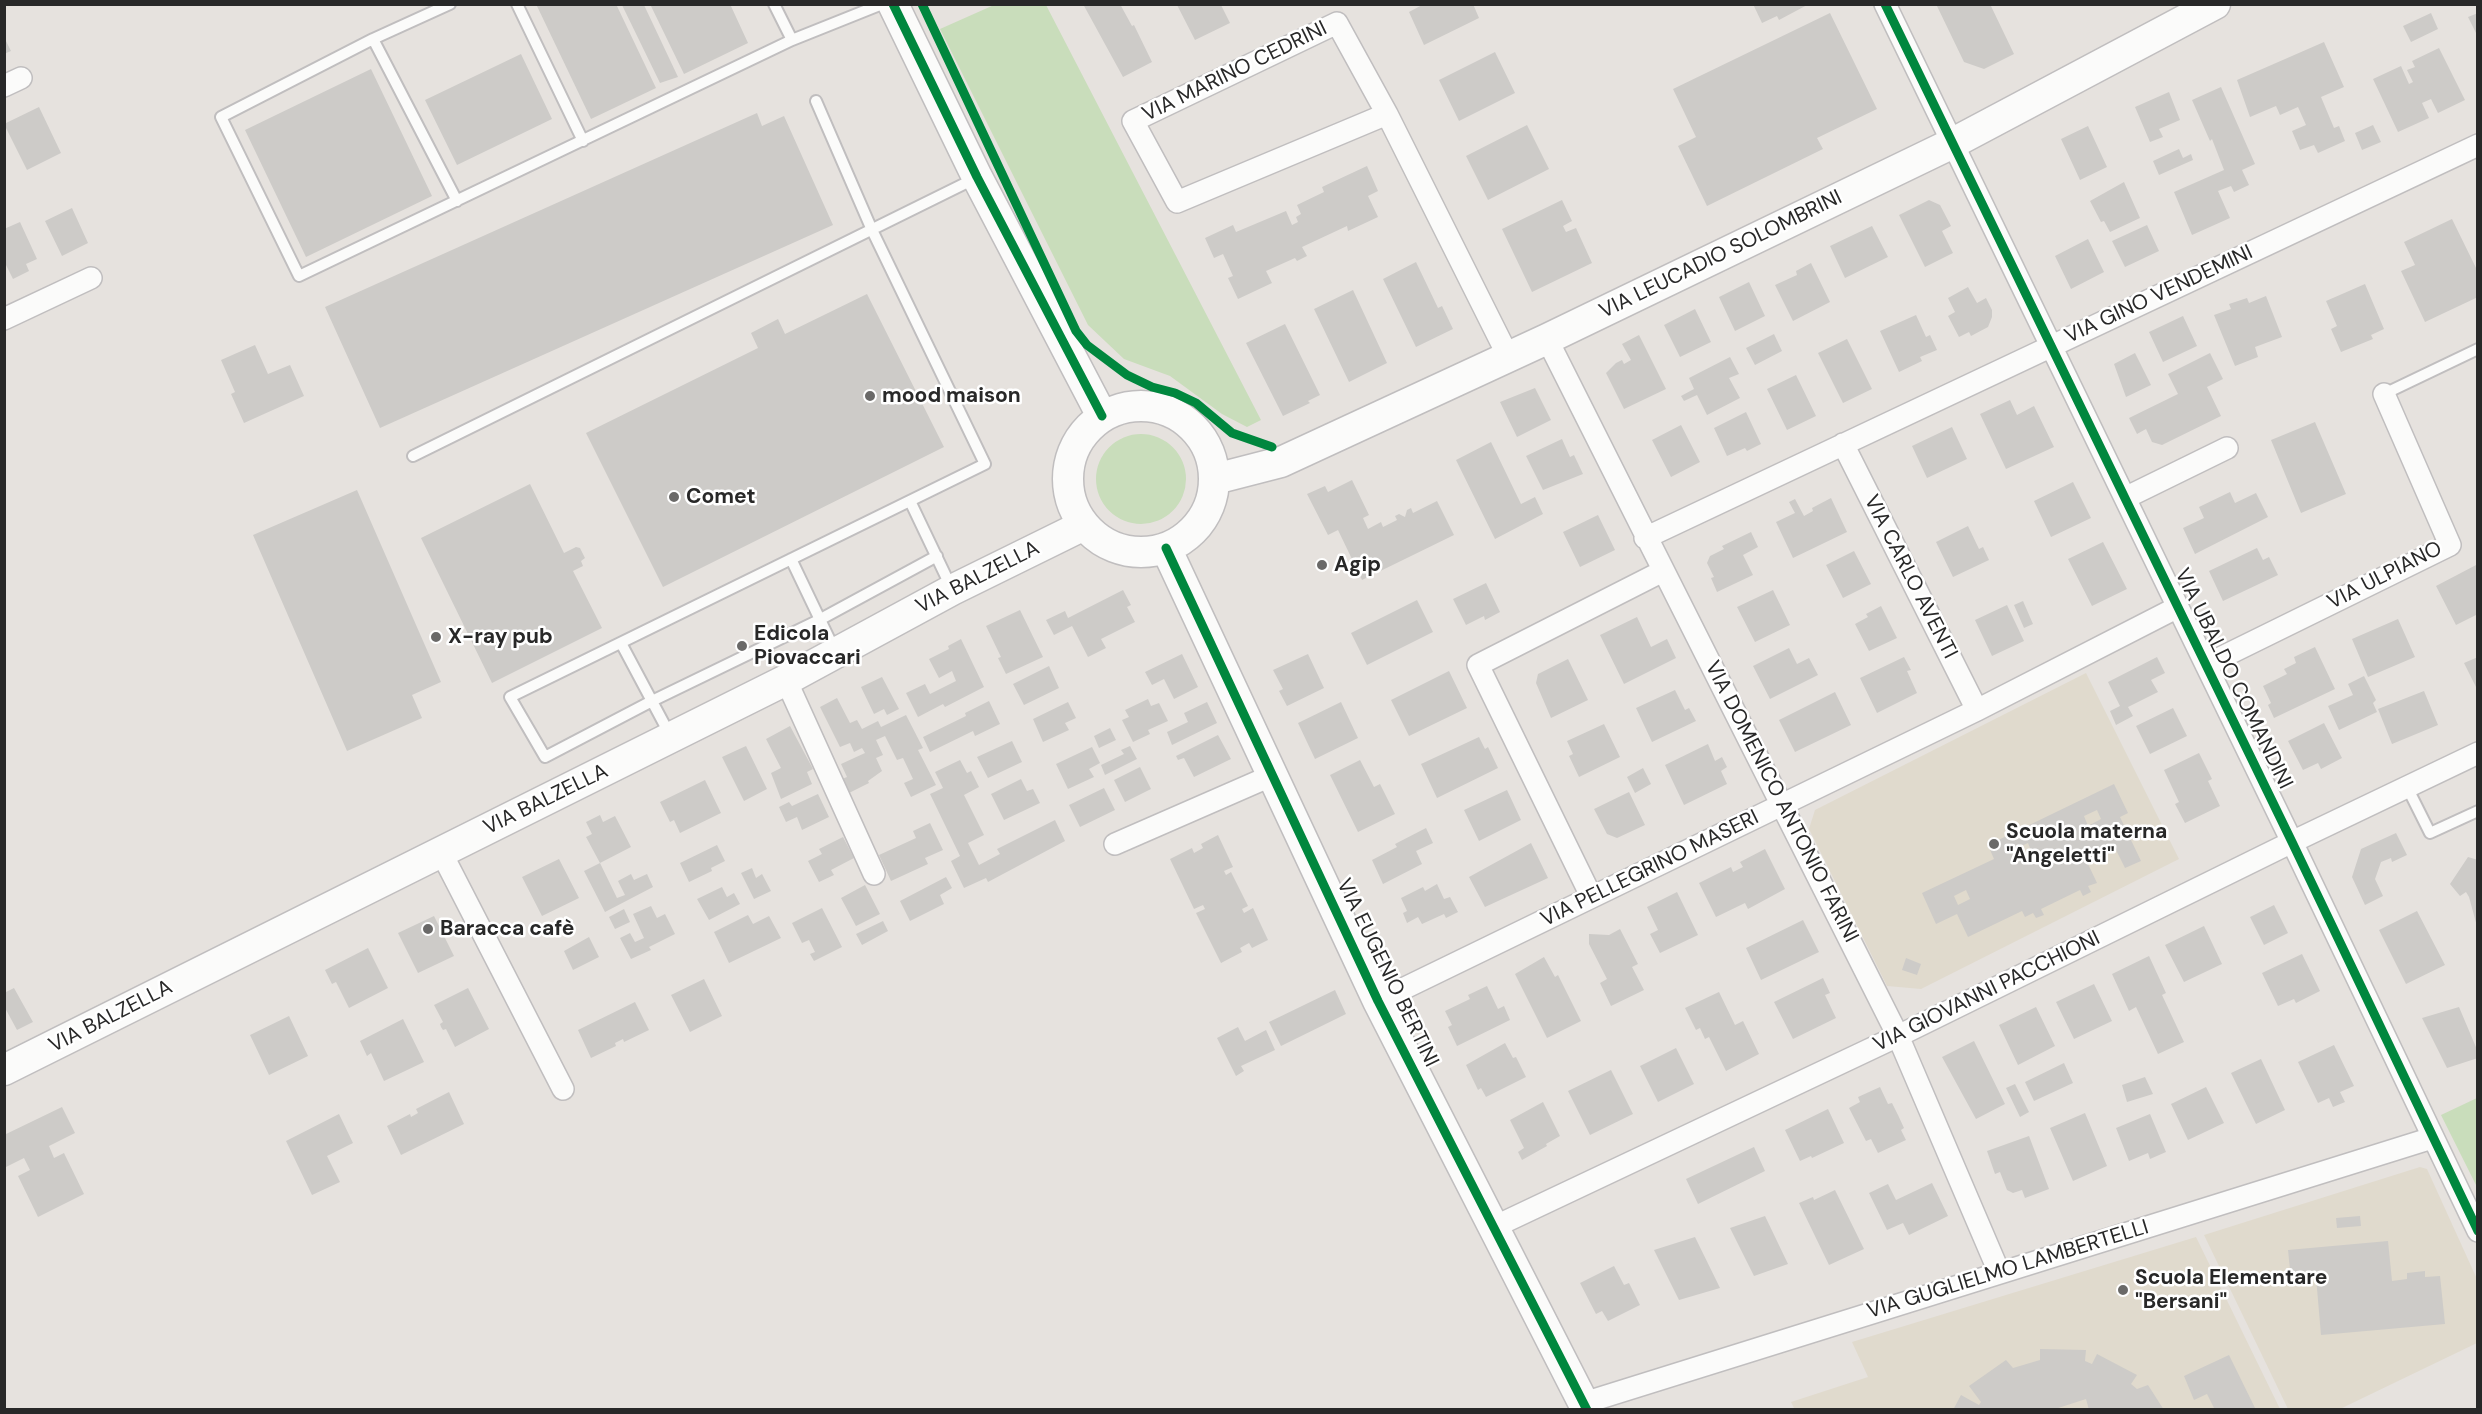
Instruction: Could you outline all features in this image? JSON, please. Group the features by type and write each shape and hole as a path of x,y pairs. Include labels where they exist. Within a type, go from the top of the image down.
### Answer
{"street":[{"path":"893,4 977,177 1102,416"},
{"name":"VIA UBALDO COMANDINI","path":"1885,4 2126,498 2478,1231"},
{"name":"VIA LEUCADIO SOLOMBRINI","path":"1215,479 1281,462 1547,339 1953,143 2215,4"},
{"name":"VIA MARINO CEDRINI","path":"1388,114 1176,202 1133,121 1337,23 1388,114 1509,357"},
{"name":"VIA GINO VENDEMINI","path":"1645,538 2478,145"},
{"path":"4,319 91,278"},
{"name":"VIA DOMENICO ANTONIO FARINI","path":"1547,339 1645,538 1783,805 1898,1036 1999,1272"},
{"name":"VIA ULPIANO","path":"2206,665 2450,545 2384,393"},
{"path":"1153,406 1177,414 1197,431 1210,453 1215,479 1211,501 1201,521 1185,537 1166,548 1143,552 1121,549 1101,540 1084,525 1072,503 1068,479 1072,455 1084,433 1102,416 1126,407 1153,406"},
{"name":"VIA CARLO AVENTI","path":"1843,444 1977,710"},
{"path":"2126,498 2227,448"},
{"name":"VIA BALZELLA","path":"4,1070 672,738 786,680 952,590 1084,525"},
{"name":"VIA EUGENIO BERTINI","path":"1166,548 1378,1001 1585,1406"},
{"path":"1591,896 1478,666 1663,571"},
{"name":"VIA PELLEGRINO MASERI","path":"1378,1001 1977,710 2178,607"},
{"path":"786,680 874,874"},
{"name":"VIA GIOVANNI PACCHIONI","path":"1494,1227 1898,1036 2478,753"},
{"path":"1115,844 1273,775"},
{"path":"441,852 563,1089"},
{"name":"VIA GUGLIELMO LAMBERTELLI","path":"1585,1406 1999,1272 2432,1138"}],"lane":[{"path":"450,4 373,39 221,117 299,276 792,40 882,4"},
{"path":"517,4 583,141"},
{"path":"774,4 792,40"},
{"path":"373,39 457,201"},
{"path":"816,101 872,230 985,464 510,697 545,757 652,701 819,620 937,556"},
{"path":"413,456 977,177"},
{"path":"2384,393 2478,349"},
{"path":"910,501 952,590"},
{"path":"791,559 836,653"},
{"path":"621,643 672,738"},
{"path":"2407,786 2430,833 2478,810"}],"shaded area":[{"name":"Scuola materna \"Angeletti\"","path":"2086,673 2179,859 1921,989 1887,986 1809,829 1815,810"},
{"path":"2420,1167 2427,1169 2477,1279 2477,1343 2340,1409 2288,1409 2204,1235"},
{"name":"Scuola Elementare \"Bersani\"","path":"2196,1237 2280,1409 1795,1410 1791,1402 1868,1377 1852,1342"}],"green space":[{"path":"994,5 1046,5 1261,420 1247,427 1222,414 1170,376 1124,359 1088,325 940,29"},
{"path":"1132,434 1150,434 1166,441 1179,454 1186,470 1186,488 1179,504 1166,517 1150,524 1132,524 1116,517 1103,504 1096,488 1096,470 1103,454 1116,441"},
{"path":"2477,1098 2477,1187 2441,1115"}],"building":[{"path":"536,4 616,4 656,88 591,119"},
{"path":"650,4 730,4 748,43 684,74"},
{"path":"1083,4 1120,4 1132,26 1134,25 1152,62 1123,77"},
{"path":"1424,4 1473,4 1479,18 1424,45 1409,12"},
{"path":"1753,4 1809,4 1779,20 1777,16 1762,23"},
{"path":"1936,4 1990,4 2014,54 1984,69 1964,62"},
{"path":"622,5 644,5 678,77 660,83"},
{"path":"1177,5 1221,5 1230,23 1195,40"},
{"path":"1830,13 1877,109 1817,138 1823,149 1707,206 1678,146 1696,137 1673,89"},
{"path":"2431,13 2438,29 2411,42 2403,26"},
{"path":"2478,13 2478,37 2468,17"},
{"path":"4,37 11,51 4,54"},
{"path":"2324,42 2344,87 2321,97 2334,128 2339,126 2345,141 2318,153 2314,145 2300,150 2292,131 2306,125 2298,107 2280,115 2276,106 2250,117 2237,80"},
{"path":"2439,48 2465,100 2438,113 2431,99 2422,103 2429,118 2398,132 2373,79 2401,66 2409,84 2413,82 2407,70 2415,67 2412,61"},
{"path":"1495,52 1515,93 1459,121 1439,80"},
{"path":"521,54 552,119 457,165 425,100"},
{"path":"371,69 432,196 306,257 245,130"},
{"path":"2221,87 2255,164 2242,170 2249,185 2234,192 2231,186 2218,191 2230,218 2192,235 2174,192 2224,170 2212,139 2210,141 2192,100"},
{"path":"2169,92 2180,120 2159,129 2163,137 2150,142 2135,107"},
{"path":"39,107 61,153 27,170 4,124"},
{"path":"757,113 762,126 784,116 833,225 380,428 325,307"},
{"path":"1527,125 1549,169 1488,200 1466,156"},
{"path":"2373,125 2381,142 2362,150 2355,133"},
{"path":"2088,126 2107,167 2080,180 2061,139"},
{"path":"2179,149 2183,158 2191,154 2193,160 2159,175 2153,161"},
{"path":"1367,166 1378,191 1368,196 1378,217 1348,231 1347,226 1302,247 1307,256 1297,261 1295,258 1266,271 1272,283 1238,299 1228,278 1233,276 1223,254 1214,258 1205,238 1233,225 1236,232 1286,211 1292,225 1298,222 1296,217 1301,214 1297,205 1324,192 1322,187"},
{"path":"2124,182 2140,218 2110,232 2104,221 2101,222 2090,201"},
{"path":"1562,200 1572,221 1563,226 1566,232 1576,228 1592,263 1532,292 1502,229"},
{"path":"1929,200 1940,205 1951,226 1942,231 1953,253 1925,267 1899,215"},
{"path":"72,208 88,243 62,256 45,221"},
{"path":"2452,219 2478,272 2478,297 2425,322 2401,271 2415,265 2404,242"},
{"path":"20,222 37,259 26,264 29,271 13,279 4,261 4,229"},
{"path":"2147,225 2159,251 2125,267 2112,241"},
{"path":"1872,226 1888,257 1845,278 1830,246"},
{"path":"2088,239 2104,272 2071,289 2055,256"},
{"path":"1416,262 1438,308 1442,306 1453,329 1416,347 1383,279"},
{"path":"1811,263 1830,302 1793,321 1775,285 1797,275 1796,271"},
{"path":"1749,282 1765,316 1735,331 1719,297"},
{"path":"2365,284 2384,329 2371,335 2373,339 2341,352 2331,329 2337,326 2326,301"},
{"path":"1968,287 1977,303 1986,298 1992,310 1992,317 1988,327 1971,336 1969,332 1959,337 1948,316 1955,312 1948,298"},
{"path":"1353,290 1387,363 1349,382 1314,309"},
{"path":"867,294 944,447 663,587 586,433 758,348 751,333 778,319 785,334"},
{"path":"2266,296 2282,337 2255,347 2258,357 2235,366 2214,315 2231,309 2229,304 2247,298 2249,303"},
{"path":"1695,309 1711,342 1680,357 1664,325"},
{"path":"1916,315 1926,337 1930,335 1937,350 1920,357 1922,361 1899,372 1880,331"},
{"path":"2183,316 2197,346 2163,362 2149,332"},
{"path":"1285,324 1320,395 1308,401 1310,403 1283,416 1246,343"},
{"path":"1774,334 1782,351 1755,365 1746,348"},
{"path":"1639,335 1666,389 1624,409 1606,373 1616,363 1622,360 1624,364 1631,360 1622,344"},
{"path":"1847,339 1872,389 1843,403 1818,353"},
{"path":"255,345 268,374 290,365 304,396 244,423 231,394 235,392 221,360"},
{"path":"2135,353 2151,385 2126,397 2114,364"},
{"path":"2210,353 2223,379 2207,387 2221,416 2162,445 2152,442 2146,429 2137,434 2129,418 2178,394 2168,374"},
{"path":"1730,357 1739,374 1729,378 1740,398 1707,415 1697,395 1684,401 1681,396 1694,389 1689,378"},
{"path":"1796,375 1816,416 1787,430 1767,389"},
{"path":"1535,388 1551,420 1517,437 1500,402"},
{"path":"2010,400 2017,415 2034,406 2054,447 2006,469 1980,414"},
{"path":"1746,412 1761,444 1747,451 1745,448 1727,456 1714,428"},
{"path":"2315,422 2346,494 2301,513 2271,440"},
{"path":"1681,425 1700,462 1671,477 1652,440"},
{"path":"1952,427 1967,459 1927,478 1912,446"},
{"path":"1562,439 1570,457 1574,455 1583,474 1543,490 1526,456"},
{"path":"1491,442 1521,504 1535,497 1543,514 1495,539 1456,460"},
{"path":"1352,480 1369,515 1363,518 1368,529 1381,522 1383,527 1397,520 1395,516 1399,514 1405,517 1407,510 1411,508 1413,513 1437,501 1454,535 1362,580 1338,530 1328,535 1307,494 1325,486 1328,492"},
{"path":"2073,482 2091,518 2051,537 2034,501"},
{"path":"530,484 564,553 576,547 580,548 585,558 581,561 583,566 573,571 602,628 492,683 421,538"},
{"path":"357,490 441,682 412,695 422,718 347,751 253,535"},
{"path":"2230,492 2235,503 2256,493 2268,517 2195,554 2183,528 2204,518 2199,507"},
{"path":"1831,498 1847,532 1793,558 1776,522 1795,513 1789,502 1795,499 1804,516 1813,511 1812,508"},
{"path":"1598,515 1615,550 1580,567 1563,532"},
{"path":"1968,526 1979,549 1983,547 1989,560 1953,577 1936,542"},
{"path":"1751,532 1758,547 1743,555 1753,575 1717,592 1711,578 1714,577 1707,563 1710,556 1724,549 1722,546"},
{"path":"2103,542 2127,589 2092,606 2068,559"},
{"path":"2257,548 2263,560 2269,557 2278,575 2223,601 2209,571"},
{"path":"1854,551 1871,584 1843,598 1826,565"},
{"path":"2478,564 2478,614 2456,625 2436,586"},
{"path":"1486,583 1500,612 1485,620 1484,616 1466,625 1453,599"},
{"path":"1123,590 1131,605 1127,607 1135,622 1101,639 1106,648 1088,657 1072,626 1054,635 1046,620 1065,611 1068,618"},
{"path":"1773,590 1790,625 1755,642 1737,607"},
{"path":"1417,600 1433,632 1367,665 1351,633"},
{"path":"2023,601 2033,624 2024,628 2014,605"},
{"path":"2007,605 2024,641 1992,656 1975,620"},
{"path":"1881,606 1897,638 1869,651 1855,624 1868,617 1866,614"},
{"path":"1020,610 1043,657 1006,674 998,658 1001,657 986,626"},
{"path":"1637,617 1651,647 1667,639 1676,658 1624,684 1600,635"},
{"path":"2398,619 2415,657 2368,677 2352,639"},
{"path":"961,639 984,687 945,707 943,704 918,717 906,693 925,684 930,694 956,681 952,671 939,678 929,659 949,649 948,646"},
{"path":"2315,647 2335,689 2274,718 2268,705 2271,703 2263,686 2287,674 2284,669 2296,663 2294,657"},
{"path":"1789,648 1797,664 1809,658 1818,675 1770,699 1753,666"},
{"path":"1182,654 1198,687 1174,699 1164,679 1152,685 1145,672"},
{"path":"1308,654 1324,688 1287,706 1279,691 1283,689 1273,670"},
{"path":"1904,657 1911,670 1907,671 1917,693 1877,713 1860,678"},
{"path":"2157,657 2165,673 2151,680 2158,692 2128,707 2133,716 2116,725 2110,711 2120,706 2108,682"},
{"path":"2478,657 2478,691 2464,663"},
{"path":"1568,659 1588,700 1551,718 1536,683 1538,674"},
{"path":"1049,666 1059,688 1024,705 1013,684"},
{"path":"1449,671 1467,708 1409,736 1391,700"},
{"path":"2364,676 2376,700 2373,703 2377,712 2339,730 2328,706 2353,695 2348,684"},
{"path":"882,677 899,709 887,715 884,709 874,714 861,687"},
{"path":"1675,690 1685,710 1689,708 1696,721 1652,742 1636,708"},
{"path":"2424,691 2438,725 2392,744 2378,709"},
{"path":"1835,692 1851,725 1795,752 1779,720"},
{"path":"837,698 850,723 857,720 862,729 878,721 881,727 906,715 923,748 918,750 936,785 911,797 904,783 913,779 903,758 897,760 885,736 876,740 883,755 876,758 882,771 868,781 869,783 849,793 842,779 847,777 841,764 865,753 862,748 854,752 850,743 840,747 820,707"},
{"path":"1148,699 1151,706 1159,703 1168,721 1148,730 1150,734 1133,742 1122,720 1129,717 1125,710"},
{"path":"989,701 1000,724 975,736 973,731 930,752 923,737 966,716 965,713"},
{"path":"1068,702 1076,718 1065,723 1069,730 1043,742 1033,719"},
{"path":"1207,702 1217,723 1172,745 1167,732 1188,722 1184,713"},
{"path":"1341,702 1358,738 1315,759 1298,723"},
{"path":"2173,708 2187,736 2150,754 2136,726"},
{"path":"2324,723 2342,758 2321,769 2318,763 2303,770 2288,741"},
{"path":"1604,724 1620,757 1579,777 1569,756 1573,754 1567,741"},
{"path":"790,726 813,769 807,772 812,784 781,799 771,773 781,768 766,739"},
{"path":"1110,728 1116,740 1099,748 1094,736"},
{"path":"1218,735 1231,759 1194,777 1184,758 1178,760 1176,756"},
{"path":"1479,737 1485,749 1488,747 1498,768 1437,798 1421,764"},
{"path":"1012,741 1022,762 988,778 977,757"},
{"path":"1708,744 1715,761 1722,757 1727,767 1721,771 1727,784 1684,805 1665,765"},
{"path":"746,746 767,789 744,801 722,757"},
{"path":"1130,746 1137,759 1105,775 1101,765 1124,754 1121,750"},
{"path":"1092,747 1100,763 1089,769 1094,777 1068,789 1056,764"},
{"path":"2199,753 2212,779 2208,781 2220,806 2185,823 2175,804 2179,802 2164,770"},
{"path":"960,760 967,773 971,771 979,787 964,795 984,835 968,843 979,865 1000,854 997,849 1055,820 1065,841 988,882 986,878 964,888 951,861 960,856 930,794 943,788 935,772"},
{"path":"1360,760 1374,787 1380,784 1395,814 1358,832 1330,775"},
{"path":"1140,767 1151,789 1125,802 1114,780"},
{"path":"1643,768 1651,784 1635,793 1627,777"},
{"path":"1021,779 1027,791 1033,789 1040,803 1004,820 991,794"},
{"path":"705,780 721,813 680,833 674,820 670,822 660,802"},
{"path":"2114,784 2128,813 2120,817 2141,861 2125,868 2116,850 2088,864 2097,883 2088,886 2091,892 2083,896 2080,890 2041,909 2044,915 2036,918 2033,913 2025,917 2022,911 1968,937 1957,914 1936,924 1922,893 1994,859 1988,845","holes":["2097,810 2101,819 2088,826 2084,816","2028,843 2032,853 2020,859 2015,849","1966,890 1970,899 1958,905 1954,896"]},
{"path":"1104,788 1115,810 1080,827 1069,805"},
{"path":"1507,790 1521,820 1479,841 1464,810"},
{"path":"1629,792 1645,825 1617,838 1607,834 1594,809"},
{"path":"818,794 829,817 802,830 797,817 786,822 779,807 789,802 792,806"},
{"path":"600,815 603,822 615,816 631,847 600,863 586,837 592,834 586,822"},
{"path":"930,823 943,850 925,858 928,864 891,881 879,855 916,838 913,831"},
{"path":"1426,828 1433,843 1416,851 1422,864 1383,884 1372,860 1397,847 1395,844"},
{"path":"2396,833 2407,855 2392,862 2391,858 2381,862 2375,879 2383,896 2365,905 2352,877 2361,849"},
{"path":"1218,835 1233,867 1224,871 1226,875 1231,872 1248,906 1242,909 1244,913 1253,908 1268,940 1252,948 1249,943 1240,948 1242,952 1221,963 1196,913 1205,909 1203,905 1194,909 1170,859 1192,848 1194,853 1203,848 1201,844"},
{"path":"843,837 854,858 831,870 834,875 819,882 808,861 822,854 819,849"},
{"path":"1531,843 1548,878 1485,907 1469,877"},
{"path":"717,845 725,861 711,868 712,871 689,882 680,863"},
{"path":"1765,849 1785,889 1748,909 1745,903 1716,917 1699,883 1731,867 1733,872 1743,867 1740,862"},
{"path":"2468,857 2478,860 2478,930 2466,892 2460,896 2450,884"},
{"path":"559,859 579,898 542,916 522,877"},
{"path":"600,863 617,898 625,895 618,881 631,874 634,880 647,874 653,887 605,912 584,871"},
{"path":"752,868 756,878 762,874 771,891 754,899 741,873"},
{"path":"946,877 952,888 940,895 944,904 910,921 900,901"},
{"path":"1437,884 1444,899 1450,897 1458,912 1446,918 1444,914 1422,924 1418,917 1407,923 1403,913 1407,911 1401,898 1423,887 1425,891"},
{"path":"865,885 880,914 856,926 841,898"},
{"path":"722,887 727,897 734,893 740,904 709,920 697,899"},
{"path":"1677,892 1698,935 1660,953 1650,934 1658,930 1647,907"},
{"path":"2274,905 2288,933 2264,945 2250,917"},
{"path":"651,906 657,918 665,914 675,934 649,947 651,950 631,959 620,938 630,933 635,942 644,938 633,914"},
{"path":"822,908 842,947 814,961 810,954 815,952 809,940 802,943 792,923"},
{"path":"624,909 630,922 615,929 609,917"},
{"path":"2417,911 2445,965 2406,984 2379,930"},
{"path":"748,915 753,924 769,916 781,938 729,963 714,932"},
{"path":"434,916 454,956 418,973 398,933"},
{"path":"1803,920 1819,952 1761,980 1746,948"},
{"path":"883,921 888,931 862,945 856,934"},
{"path":"2204,926 2222,964 2184,982 2165,945"},
{"path":"1620,929 1638,964 1632,967 1644,990 1611,1006 1600,983 1607,979 1589,944 1589,934 1609,935"},
{"path":"589,937 599,957 573,970 564,951"},
{"path":"368,948 388,988 349,1008 336,982 332,984 325,970"},
{"path":"2302,954 2320,991 2296,1003 2294,999 2278,1006 2262,973"},
{"path":"2149,956 2166,993 2162,995 2184,1042 2158,1054 2136,1007 2129,1011 2112,974"},
{"path":"1544,957 1555,977 1558,975 1581,1021 1547,1038 1515,974"},
{"path":"1906,958 1921,964 1917,975 1902,970"},
{"path":"1823,978 1830,993 1825,995 1836,1018 1793,1039 1774,1002"},
{"path":"704,979 722,1016 690,1032 671,995"},
{"path":"2094,984 2112,1021 2074,1039 2056,1002"},
{"path":"1487,986 1498,1009 1504,1006 1510,1020 1457,1046 1448,1027 1452,1025 1445,1011 1470,999 1468,995"},
{"path":"14,988 33,1022 17,1030 4,1006 4,993"},
{"path":"468,988 489,1029 455,1047 446,1029 443,1030 441,1027 440,1024 443,1022 434,1005"},
{"path":"1335,990 1346,1014 1281,1046 1269,1022"},
{"path":"1719,992 1735,1025 1743,1021 1759,1054 1726,1071 1709,1037 1705,1039 1700,1028 1696,1030 1685,1008"},
{"path":"635,1002 649,1030 624,1042 623,1039 615,1043 616,1046 591,1058 578,1030"},
{"path":"2036,1007 2055,1046 2018,1065 1999,1025"},
{"path":"2459,1007 2478,1052 2478,1058 2447,1068 2422,1018"},
{"path":"289,1016 308,1056 269,1075 250,1035"},
{"path":"403,1019 424,1062 384,1081 371,1053 367,1056 360,1041"},
{"path":"1238,1027 1245,1041 1266,1030 1275,1050 1241,1066 1244,1071 1236,1076 1217,1038"},
{"path":"1974,1041 2005,1104 1976,1119 1942,1057"},
{"path":"1505,1043 1513,1058 1516,1057 1526,1077 1486,1097 1481,1088 1478,1090 1466,1065"},
{"path":"2334,1045 2354,1086 2340,1092 2345,1102 2333,1107 2329,1098 2318,1103 2298,1062"},
{"path":"1676,1048 1694,1084 1658,1102 1640,1066"},
{"path":"2261,1059 2285,1110 2256,1124 2231,1073"},
{"path":"2064,1063 2073,1083 2034,1101 2025,1082"},
{"path":"1611,1070 1633,1114 1590,1135 1568,1091"},
{"path":"2145,1077 2153,1094 2127,1102 2122,1085"},
{"path":"2015,1084 2029,1112 2020,1117 2006,1088"},
{"path":"1880,1087 1888,1104 1892,1103 1898,1115 1906,1140 1878,1153 1871,1139 1866,1141 1849,1108 1860,1102 1858,1097"},
{"path":"2206,1087 2224,1123 2188,1140 2171,1104"},
{"path":"449,1092 464,1124 401,1155 387,1126 410,1114 411,1117 418,1113 416,1109"},
{"path":"1543,1102 1560,1136 1522,1160 1518,1152 1524,1148 1510,1120"},
{"path":"62,1107 75,1133 49,1146 54,1158 64,1153 84,1194 38,1217 18,1176 30,1170 24,1158 4,1168 4,1135"},
{"path":"1828,1109 1844,1143 1800,1161 1785,1130"},
{"path":"2085,1113 2107,1166 2073,1181 2050,1128"},
{"path":"339,1114 353,1143 327,1156 340,1182 312,1195 286,1141"},
{"path":"2150,1114 2166,1152 2150,1159 2148,1153 2129,1161 2116,1128"},
{"path":"2029,1136 2049,1189 2025,1198 2022,1190 2013,1193 2007,1190 2000,1172 1995,1174 1987,1151"},
{"path":"1754,1147 1765,1171 1698,1204 1686,1179"},
{"path":"1932,1183 1948,1216 1909,1235 1903,1223 1887,1230 1869,1193 1888,1184 1896,1200"},
{"path":"1835,1190 1864,1249 1829,1265 1799,1203 1813,1197 1814,1200"},
{"path":"1765,1216 1788,1264 1754,1276 1730,1228"},
{"path":"2360,1216 2361,1226 2337,1228 2336,1218"},
{"path":"1695,1237 1720,1288 1679,1300 1654,1250"},
{"path":"2388,1241 2392,1281 2407,1279 2407,1273 2425,1271 2425,1277 2440,1276 2445,1324 2321,1335 2316,1277 2291,1279 2288,1250"},
{"path":"1614,1266 1624,1285 1629,1283 1640,1305 1608,1321 1602,1311 1596,1314 1580,1283"},
{"path":"2040,1349 2086,1350 2085,1361 2092,1364 2097,1354 2137,1375 2131,1384 2137,1389 2148,1385 2164,1410 2089,1410 2086,1399 2052,1410 1953,1410 1961,1395 1979,1405 1981,1402 1969,1386 2006,1360 2013,1368 2040,1360"},
{"path":"2229,1355 2256,1410 2215,1410 2207,1394 2194,1400 2184,1376"}],"cycle path":[{"path":"893,4 977,177 1102,416"},
{"path":"922,4 1076,331 1087,345 1127,375 1196,403 1232,433 1272,447"},
{"path":"1885,4 2292,842 2478,1231"},
{"path":"1166,548 1378,1001 1587,1410"}],"place":[{"name":"mood maison","path":"870,396"},
{"name":"Comet","path":"674,497"},
{"name":"Agip","path":"1322,565"},
{"name":"X-ray pub","path":"436,637"},
{"name":"Edicola Piovaccari","path":"742,646"},
{"name":"Scuola materna \"Angeletti\"","path":"1994,844"},
{"name":"Baracca cafè","path":"428,929"},
{"name":"Scuola Elementare \"Bersani\"","path":"2123,1290"}]}
